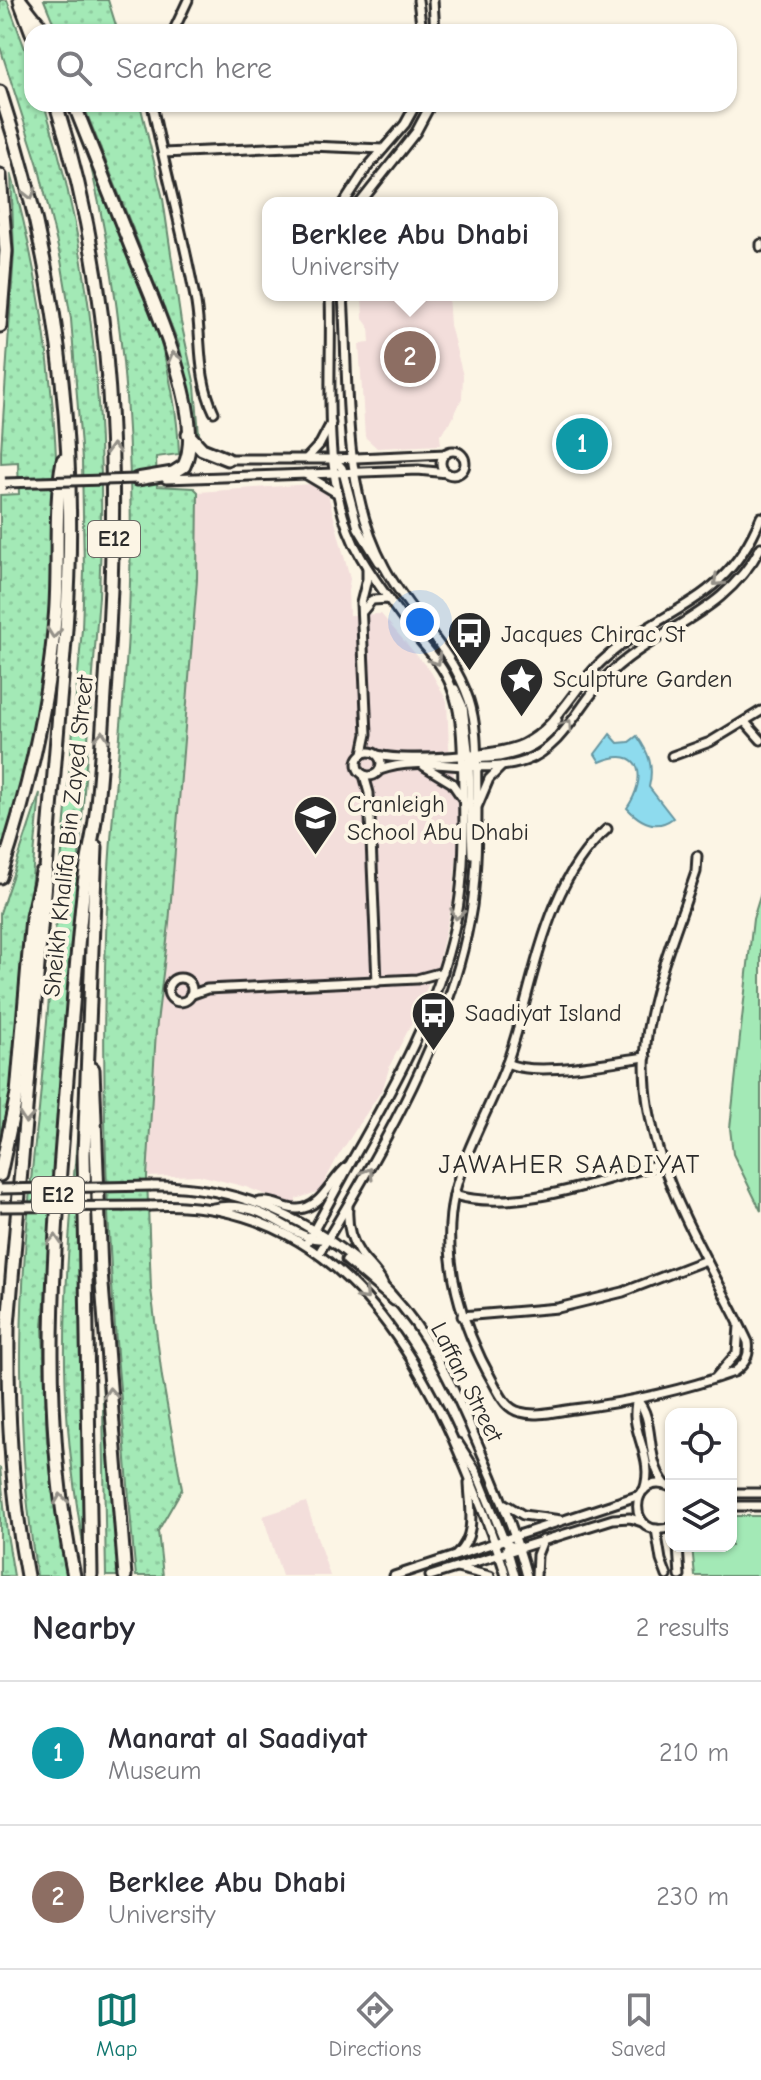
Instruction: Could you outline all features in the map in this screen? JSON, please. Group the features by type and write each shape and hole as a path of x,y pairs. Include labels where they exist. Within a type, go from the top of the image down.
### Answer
{"highway":[{"path":"20,0 40,24"},
{"path":"20,0 29,24"},
{"name":"Sheikh Khalifa Bin Zayed Street","path":"0,92 27,182 50,282 59,345 70,518 69,592 49,854 8,1326 10,1440 24,1576"},
{"name":"Sheikh Khalifa Bin Zayed Street","path":"58,112 79,187 95,265 113,421 113,544 96,814 81,907 51,1319 55,1452 74,1576"},
{"path":"77,112 171,346 183,393 188,453 184,466 177,472 137,479"},
{"path":"0,175 6,251 0,326"},
{"path":"187,434 207,452 227,459"},
{"path":"0,877 32,773 50,661 58,578 59,491 67,444"},
{"path":"91,1575 84,1154 96,814"},
{"path":"0,1175 17,1094 32,917 49,854"},
{"path":"89,1005 101,1272 125,1576"}],"street":[{"path":"177,24 188,0"},
{"path":"418,0 421,24"},
{"path":"433,0 434,24"},
{"path":"154,112 197,308 203,380 214,412"},
{"path":"348,197 412,112"},
{"path":"365,197 416,132 427,112"},
{"path":"164,153 284,147 383,149"},
{"path":"359,148 366,169"},
{"path":"330,301 334,459 358,528 372,554 456,668 471,706 472,853 476,867"},
{"path":"343,301 354,472 362,512 384,567"},
{"path":"305,459 324,438 332,417"},
{"path":"2,482 425,470 458,474 465,464 458,452 334,459 227,459"},
{"path":"446,454 441,466 447,473"},
{"path":"319,1253 395,1123 440,1019 463,948 476,867 477,807 470,760 451,685 436,659 367,566 348,530 336,492 338,472"},
{"path":"303,474 336,492"},
{"path":"364,775 371,776 394,766 470,760 524,744 540,734 589,674 613,652 690,605 721,579 746,548 761,517"},
{"path":"363,753 504,765 525,761 553,744 588,697 616,667 725,595 748,569 761,547"},
{"path":"367,566 361,599 367,734 363,753 357,762 369,793 377,982"},
{"path":"362,613 372,600 389,599"},
{"path":"672,756 710,742 761,711"},
{"path":"745,722 761,740"},
{"path":"367,734 381,764 369,793"},
{"path":"400,1304 385,1295 326,1241 313,1242 310,1237 400,1077 443,972 461,893 465,847 464,805 470,760"},
{"path":"422,765 452,783 464,805"},
{"path":"477,807 489,779 504,765"},
{"path":"607,829 592,842 558,899 507,1063 454,1195 450,1228 452,1267 462,1316 481,1360 505,1403 517,1412 540,1414 637,1400 714,1378 737,1353 740,1339 738,1321 661,1163 645,1090 649,1020 659,979 696,872 697,856"},
{"path":"207,989 180,978 173,981 168,992 176,1002 207,989 377,982 417,979 443,972"},
{"path":"417,979 434,996"},
{"path":"187,981 192,990 190,995"},
{"path":"507,1063 517,1068 549,1069 646,1057"},
{"path":"454,1195 469,1200 558,1192 661,1163"},
{"path":"259,1202 273,1201 294,1209 303,1208 322,1197 338,1174 350,1165"},
{"name":"Laffan Street","path":"0,1189 201,1188 259,1202 310,1237 319,1253 369,1299 396,1333 430,1389 469,1477 506,1576"},
{"name":"Laffan Street","path":"0,1207 150,1206 210,1209 326,1241 383,1286 428,1342 503,1503 527,1576"},
{"path":"348,1206 348,1224 358,1251 374,1268 383,1286"},
{"path":"462,1316 558,1308 623,1292 706,1260"},
{"path":"637,1400 645,1408 654,1464 657,1474 665,1482"},
{"path":"637,1400 633,1413 648,1477 637,1509 642,1522"},
{"path":"452,1438 466,1453 476,1471 504,1540 512,1547 519,1548"},
{"path":"455,1556 470,1534 469,1477"},
{"path":"394,1576 563,1520 657,1484 665,1485"},
{"path":"737,1493 761,1493"},
{"path":"503,1503 523,1515 563,1520"},
{"path":"737,1506 761,1506"},
{"path":"430,1576 619,1517 656,1529 665,1528"},
{"path":"656,1529 667,1576"},
{"path":"536,1576 537,1555 543,1540"},
{"path":"494,1542 502,1544 508,1551 515,1576"},
{"path":"679,1552 680,1576"},
{"path":"661,1560 679,1557"},
{"path":"455,1568 490,1576"}],"shaded area":[{"path":"362,301 448,301 450,325 463,376 462,398 452,420 440,435 441,445 377,448 365,437 359,344 370,343 369,327 363,319"},
{"name":"Cranleigh School Abu Dhabi","path":"325,483 350,579 349,615 381,614 431,672 447,701 449,747 457,794 458,843 452,903 437,968 428,976 428,985 390,1065 383,1088 337,1158 320,1191 296,1199 297,1207 246,1187 199,1175 147,1177 156,1031 169,924 197,580 198,492"},
{"path":"306,1502 330,1576 282,1576 263,1516"}],"green space":[{"path":"0,0 7,0 24,46 24,112 46,112 75,225 86,286 99,410 99,596 43,1327 47,1441 67,1576 37,1576 24,1459 21,1343 32,1168 82,629 82,460 71,319 61,260 38,165 0,47"},
{"path":"44,0 108,0 116,24 54,24"},
{"path":"86,112 142,112 163,199 181,322 195,386 199,434 195,433 190,391 179,345"},
{"path":"86,146 146,296 169,374 179,454 156,457 157,486 194,488 198,492 197,580 169,924 156,1031 147,1177 151,1289 162,1377 182,1489 158,1531 163,1576 136,1576 108,1222 104,1095 105,969 109,866 129,622 130,471 117,308"},
{"path":"11,173 34,268 49,366 58,514 55,588 43,691 23,792 0,866 0,495 19,494 18,462 1,463 14,253"},
{"path":"40,793 11,1101 0,1168 0,913"},
{"path":"761,893 761,1211 733,1154 730,1128 753,919"},
{"path":"80,1103 88,1571 72,1469 65,1365 67,1267"},
{"path":"102,1353 120,1576 106,1576"},
{"path":"0,1467 7,1534 14,1576 0,1576"},
{"path":"737,1516 761,1516 761,1576 695,1576 693,1552 737,1552"}],"water":[{"path":"610,734 618,743 629,742 637,736 649,760 649,787 673,818 660,824 648,823 627,808 637,786 637,767 625,758 600,762 595,754"}],"place":[{"name":"Berklee Abu Dhabi","path":"410,357"},
{"name":"Manarat al Saadiyat","path":"582,444"},
{"name":"Jacques Chirac St","path":"470,673"},
{"name":"Sculpture Garden","path":"522,718"},
{"name":"Cranleigh School Abu Dhabi","path":"316,857"},
{"name":"Saadiyat Island","path":"434,1052"}],"district":[{"name":"JAWAHER SAADIYAT","path":"570,1165"}]}
